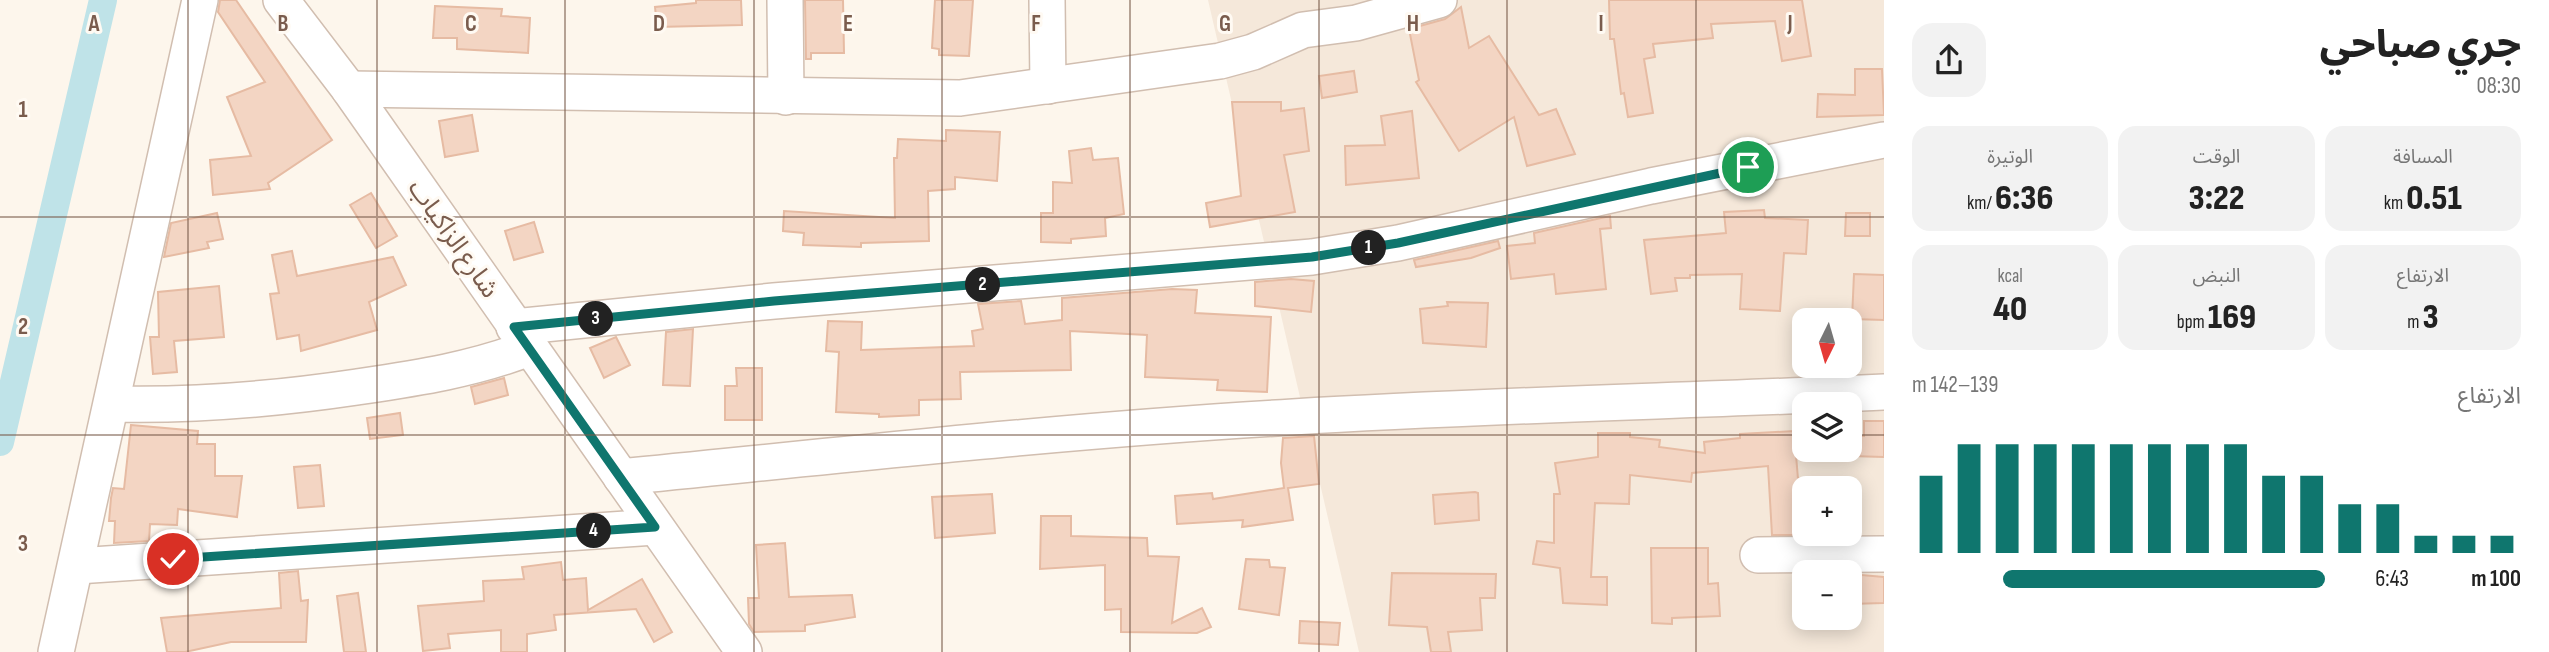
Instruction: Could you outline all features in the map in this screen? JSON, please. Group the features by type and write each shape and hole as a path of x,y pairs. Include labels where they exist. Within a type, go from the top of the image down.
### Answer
{"street":[{"path":"56,652 200,0"},
{"name":"شارع الزاكياب","path":"281,0 349,89 744,652"},
{"path":"785,0 786,97"},
{"path":"1047,0 1048,86"},
{"path":"349,89 960,98 1220,61 1253,52 1303,15 1356,23 1439,0"},
{"path":"112,404 172,404 307,394 456,372 486,365 521,337 774,301 1312,257 1398,243 1651,186 1884,140"},
{"path":"621,477 938,446 1291,417 1624,400 1884,392"},
{"path":"76,566 655,527"},
{"path":"1758,555 1884,554"}],"shaded area":[{"path":"1208,0 1884,0 1884,652 1359,652"}],"building":[{"path":"220,0 236,0 332,140 268,183 270,189 213,195 210,160 251,156 227,97 265,82 218,12"},
{"path":"696,0 741,0 742,25 657,27 655,7 696,3"},
{"path":"805,0 843,0 844,53 811,53 811,59 806,59"},
{"path":"935,0 973,0 969,56 939,55 939,49 932,48"},
{"path":"1609,0 1802,0 1811,56 1782,61 1775,21 1711,24 1713,38 1653,44 1655,57 1644,59 1653,113 1628,117 1624,93 1621,94 1614,39 1610,39"},
{"path":"435,6 502,9 501,16 530,18 528,53 457,49 457,38 433,38"},
{"path":"1461,7 1469,48 1489,36 1539,115 1556,109 1575,154 1527,166 1514,117 1459,151 1416,82 1419,80 1409,29 1445,19"},
{"path":"1855,69 1882,69 1884,115 1817,117 1818,94 1855,95"},
{"path":"1354,71 1357,92 1322,98 1319,76"},
{"path":"1232,102 1281,102 1281,111 1304,108 1309,151 1284,155 1295,212 1210,227 1206,203 1241,196"},
{"path":"1412,111 1419,178 1346,185 1345,146 1385,145 1381,116"},
{"path":"472,115 478,151 445,157 439,121"},
{"path":"946,130 1000,132 997,181 955,177 955,189 928,191 929,241 861,243 861,247 803,245 804,233 783,231 784,211 895,218 894,158 897,158 898,139 946,141"},
{"path":"1091,148 1093,160 1118,158 1124,214 1105,218 1106,236 1071,239 1071,243 1041,242 1041,213 1053,213 1053,182 1072,183 1069,151"},
{"path":"371,193 397,236 376,248 350,205"},
{"path":"1764,210 1765,218 1808,220 1806,254 1784,253 1780,311 1740,309 1742,274 1690,275 1690,278 1675,278 1677,291 1651,294 1644,240 1726,233 1724,212"},
{"path":"217,213 223,239 207,242 209,248 164,257 171,223"},
{"path":"1846,213 1870,213 1870,236 1845,236"},
{"path":"1610,216 1611,228 1600,229 1606,289 1556,294 1554,274 1511,279 1507,246 1535,243 1534,233"},
{"path":"534,222 543,252 514,260 505,231"},
{"path":"1498,241 1500,248 1471,258 1416,267 1414,260"},
{"path":"292,251 297,276 393,257 406,285 369,302 377,330 301,351 299,335 277,339 270,294 279,293 272,255"},
{"path":"1854,274 1884,275 1884,320 1862,319 1862,308 1852,308"},
{"path":"1291,279 1314,281 1311,312 1255,306 1255,282"},
{"path":"219,286 224,337 174,341 177,372 153,374 150,337 159,337 158,292"},
{"path":"1172,289 1197,290 1195,313 1271,317 1267,392 1217,390 1218,380 1145,377 1147,335 1070,331 1071,370 960,372 961,399 919,400 919,415 879,417 879,414 836,412 839,352 826,351 828,321 862,322 861,350 974,346 972,331 983,329 978,304 1021,301 1025,324 1062,320 1062,298"},
{"path":"1447,302 1488,303 1486,347 1423,343 1420,309 1448,306"},
{"path":"693,329 690,386 663,385 666,332"},
{"path":"616,337 630,365 604,378 590,348"},
{"path":"736,368 762,368 762,420 725,420 725,386 737,386"},
{"path":"504,378 508,395 475,404 471,387"},
{"path":"400,413 403,435 370,439 367,418"},
{"path":"1864,421 1884,421 1884,457 1862,456"},
{"path":"131,425 198,431 197,444 215,444 215,476 242,476 237,517 178,509 177,525 150,524 149,541 114,543 115,521 109,521 111,498 113,488 124,489"},
{"path":"1792,431 1792,462 1797,462 1798,476 1792,476 1792,535 1772,535 1768,466 1692,473 1691,482 1630,475 1629,504 1595,503 1591,577 1607,577 1607,605 1563,603 1560,568 1533,564 1537,541 1554,543 1554,494 1560,494 1555,463 1598,457 1598,433 1630,433 1630,437 1660,440 1659,447 1705,453 1704,442 1740,438 1740,434"},
{"path":"1314,436 1319,484 1288,488 1293,520 1242,527 1243,520 1177,524 1175,496 1212,493 1213,499 1284,488 1281,463 1283,438"},
{"path":"320,465 324,506 298,508 294,467"},
{"path":"1478,493 1479,520 1435,524 1433,495"},
{"path":"992,494 995,533 935,538 932,497"},
{"path":"1041,516 1071,516 1071,536 1147,538 1148,556 1179,557 1172,623 1202,608 1211,627 1197,633 1121,632 1121,609 1105,610 1105,565 1040,569"},
{"path":"785,543 789,597 852,595 855,617 805,625 805,631 754,632 749,624 748,598 759,598 756,545"},
{"path":"1651,548 1708,548 1708,584 1718,583 1720,616 1672,618 1672,624 1652,623"},
{"path":"1246,559 1269,560 1270,567 1285,568 1279,615 1239,609"},
{"path":"561,562 563,580 586,578 588,610 642,579 672,632 654,642 636,609 554,615 556,630 527,634 527,652 501,652 501,630 448,634 450,648 423,651 418,606 484,601 483,581 524,579 522,567"},
{"path":"298,571 301,601 308,600 306,642 231,642 185,652 167,652 161,618 281,608 279,573"},
{"path":"1392,573 1496,574 1495,598 1480,598 1482,630 1448,632 1451,652 1431,652 1427,627 1389,625"},
{"path":"1862,575 1884,577 1884,603 1862,604"},
{"path":"358,593 366,652 344,652 337,596"},
{"path":"1300,621 1340,623 1338,645 1299,643"}],"waterway":[{"path":"0,442 103,0"}],"route":[{"path":"173,559 655,527 514,327 774,301 1312,257 1398,243 1748,167"}]}
